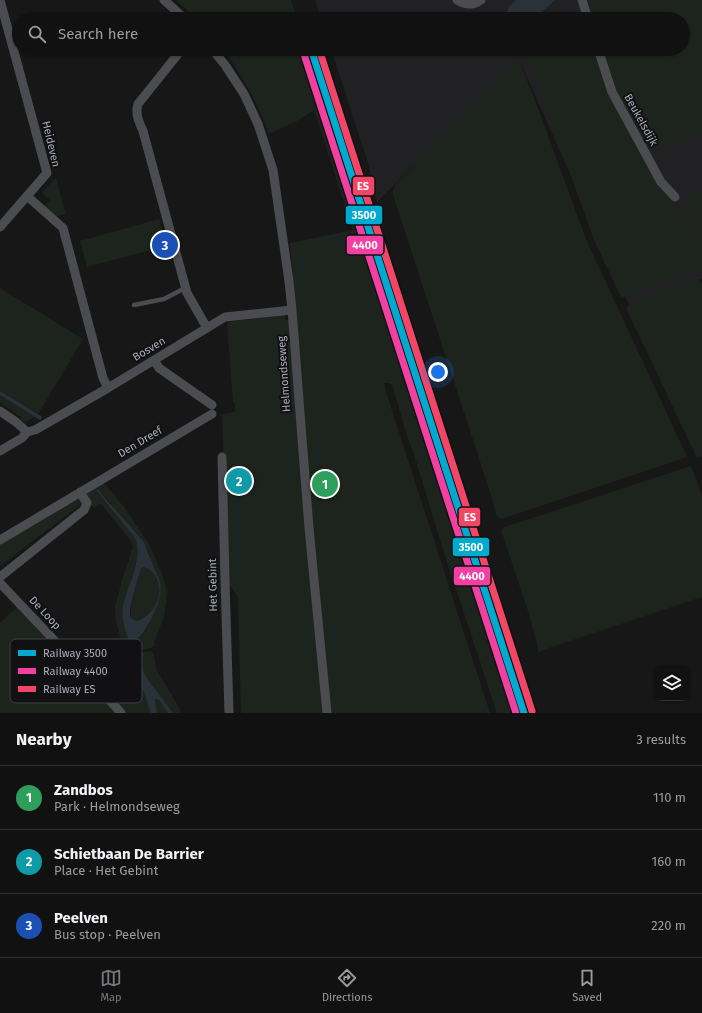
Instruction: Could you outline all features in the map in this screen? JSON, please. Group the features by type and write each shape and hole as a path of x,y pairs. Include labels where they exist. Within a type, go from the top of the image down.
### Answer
{"street":[{"name":"Heideven","path":"0,0 12,44"},
{"path":"164,0 177,12"},
{"path":"458,0 466,5 477,4 481,0"},
{"path":"582,0 586,12"},
{"name":"Heideven","path":"15,56 47,173 27,196"},
{"path":"176,56 138,104 137,116 143,131 185,288 207,328"},
{"name":"Helmondseweg","path":"218,56 225,65 246,100 258,124 273,170 292,310 308,520 327,713"},
{"name":"Beukelsdijk","path":"600,56 612,92 662,182 675,197"},
{"path":"0,227 27,196 63,228 103,378 108,388"},
{"name":"Bosven","path":"0,451 22,438 27,432 35,430 108,388 225,317 292,310"},
{"name":"Den Dreef","path":"0,540 212,410 159,368 154,360"},
{"path":"0,411 22,426 27,432"},
{"name":"Het Gebint","path":"222,457 229,713"},
{"path":"0,577 84,510 87,503 80,492"},
{"name":"De Loop","path":"0,583 54,639"},
{"name":"De Loop","path":"112,703 121,713"}],"lane":[{"path":"134,305 164,299 185,288"}],"shaded area":[{"path":"176,0 291,0 295,12 189,12"},
{"path":"315,0 702,0 702,279 629,305 520,62 377,202 368,163 333,56 690,56 690,12 319,12"},
{"path":"516,0 555,0 542,12 507,12 509,7"},
{"path":"589,0 702,0 702,130 650,154 614,86 603,56 690,56 690,12 588,12 585,2"},
{"path":"228,56 308,56 517,713 497,713 444,553 392,385 389,383 384,383 490,713 241,713 238,598 228,582 222,414 235,412 235,402 233,402 227,322 285,315 285,320 297,322 290,243 353,230 314,110 297,121 269,134 249,90"},
{"path":"528,56 595,56 600,73 616,109 646,165 682,213 702,231 702,268 622,297 594,240"},
{"path":"520,62 586,239 687,457 501,519 497,517 393,195 393,190 396,184 511,69"},
{"path":"56,179 66,214 55,217 43,207 50,200 42,193 53,180"},
{"path":"702,193 702,222 681,202"},
{"path":"159,219 166,246 87,267 80,241"},
{"path":"698,278 702,284 702,456 697,458 626,308 629,305 665,289"},
{"path":"0,288 83,339 38,414 0,391"},
{"path":"0,391 42,418 40,420 0,395"},
{"path":"0,395 34,417 25,422 21,420 21,417 0,403"},
{"path":"691,466 702,495 702,597 543,650 538,653 537,643 527,608 501,530 505,527"},
{"path":"103,482 124,507 149,544 160,569 166,586 167,595 164,617 154,642 155,646 151,648 142,650 142,639 137,639 145,632 157,606 161,590 160,582 149,552 139,536 106,498 96,490 137,542 137,559 123,607 123,618 128,639 121,639 116,622 115,606 133,547 131,541 101,504 94,508 89,504 86,493"},
{"path":"97,489 144,542 160,582 161,588 159,600 148,625 138,639 128,639 124,625 123,606 136,563 137,546 135,538 96,490","holes":["143,567 149,569 159,584 159,596 157,602 151,611 144,617 137,621 134,620 131,617 130,610 141,569"]},
{"path":"80,496 84,502 0,566 0,542"},
{"path":"143,567 149,569 157,578 159,584 159,596 151,611 137,621 131,617 131,605 141,569"},
{"path":"17,607 48,639 10,639 10,703 106,703 115,713 0,713 0,623"},
{"path":"150,651 153,653 156,669 181,713 173,713 143,672 142,652"},
{"path":"142,669 173,713 168,713 157,699 155,700 157,713 151,713 142,686"},
{"path":"142,687 151,713 125,713 118,703 142,703"},
{"path":"156,699 158,699 168,713 157,713 155,702"}],"rail line":[{"name":"4400","path":"305,56 516,713"},
{"name":"3500","path":"313,56 524,713"},
{"name":"ES","path":"321,56 532,711"}],"place":[{"name":"Peelven","path":"165,245"},
{"name":"Schietbaan De Barrier","path":"239,481"},
{"name":"Zandbos","path":"325,484"}]}
